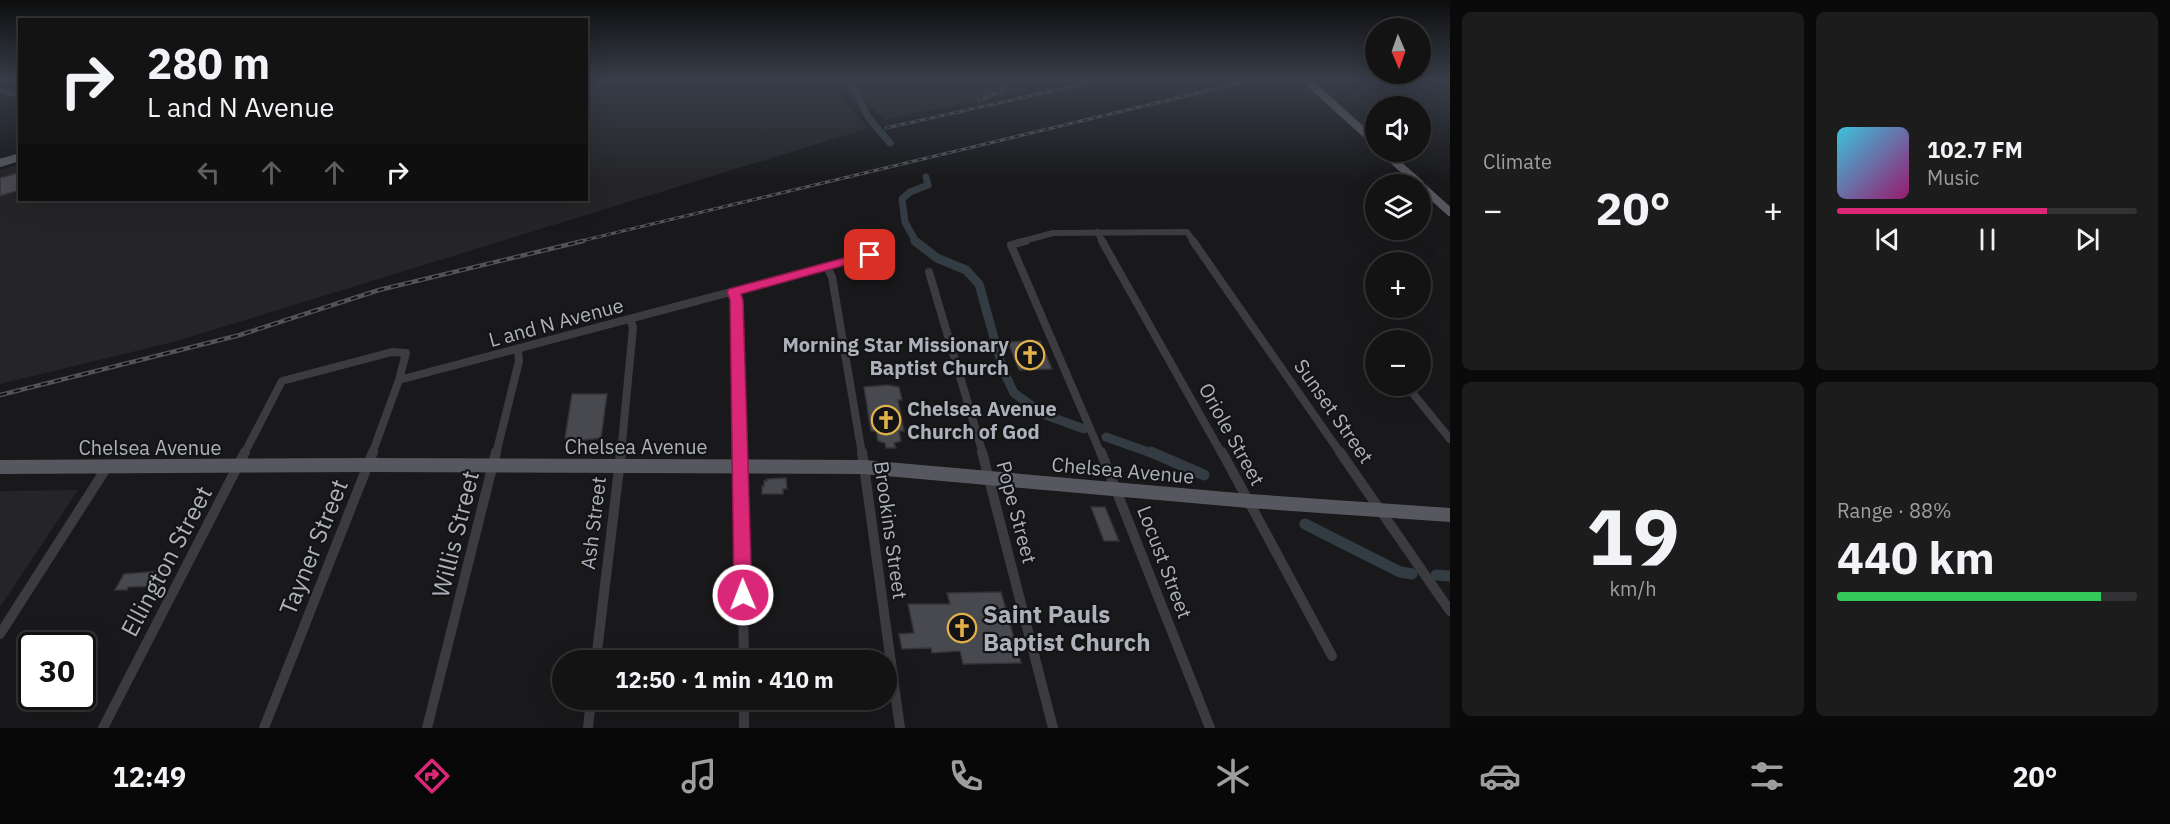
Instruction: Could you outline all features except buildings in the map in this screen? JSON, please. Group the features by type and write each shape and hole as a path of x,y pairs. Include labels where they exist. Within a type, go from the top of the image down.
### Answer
{"main road":[{"path":"1342,113 1365,134"},
{"path":"0,156 18,151"},
{"path":"0,163 18,158"},
{"path":"1395,162 1408,174"},
{"path":"1431,195 1450,212"},
{"name":"Chelsea Avenue","path":"0,467 741,465 864,467 1249,501 1450,515"}],"street":[{"name":"Sunset Street","path":"1097,232 1187,232 1450,611"},
{"name":"Locust Street","path":"1097,232 1053,233 1011,244 1117,490 1210,728"},
{"name":"Oriole Street","path":"1097,232 1249,501 1332,656"},
{"name":"L and N Avenue","path":"399,380 870,255"},
{"name":"Brookins Street","path":"827,267 832,277 864,467 900,728"},
{"name":"Pope Street","path":"929,272 990,478 1053,728"},
{"path":"734,292 737,300 744,650"},
{"name":"Ash Street","path":"597,650 620,465 633,327 630,320"},
{"name":"Willis Street","path":"427,728 494,465 519,361 518,350"},
{"name":"Ellington Street","path":"103,728 282,381 392,352 406,353 399,380"},
{"name":"Tayner Street","path":"264,728 368,465 399,380"},
{"path":"1415,396 1450,439"},
{"path":"0,634 107,467"},
{"path":"588,728 590,710"},
{"path":"744,710 744,728"}],"shaded area":[{"path":"588,113 855,113 869,128 177,341 0,384 0,170 18,164 18,201 588,201"},
{"path":"878,113 919,113 885,120"},
{"path":"78,490 0,607 0,491"}],"waterway":[{"path":"866,113 890,143"},
{"path":"916,242 905,222 902,199 910,192 928,185 926,177"},
{"path":"916,242 937,258 966,270 979,284 1003,370 1014,393 1043,414 1084,429"},
{"path":"1106,437 1154,454"},
{"path":"1151,452 1204,475"},
{"path":"1305,524 1400,572 1412,574"},
{"path":"1436,575 1450,576"}],"railway":[{"path":"886,128 953,113"},
{"path":"577,242 1114,113"},
{"path":"0,395 240,335 379,290 583,241"}],"place":[{"name":"Morning Star Missionary Baptist Church","path":"1030,355"},
{"name":"Chelsea Avenue Church of God","path":"886,420"},
{"name":"Saint Pauls Baptist Church","path":"962,628"}],"route":[{"path":"743,595 737,300 734,292 870,255"}]}
